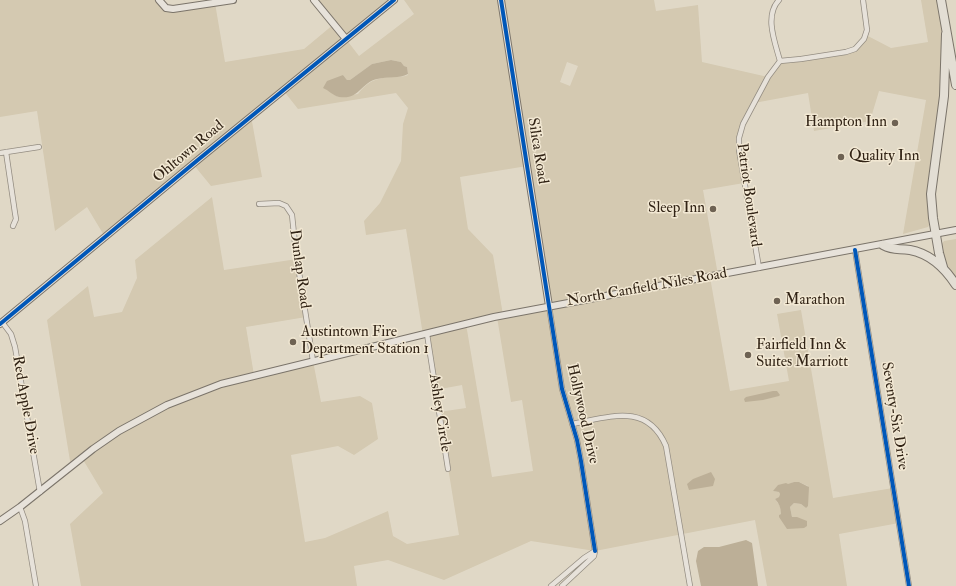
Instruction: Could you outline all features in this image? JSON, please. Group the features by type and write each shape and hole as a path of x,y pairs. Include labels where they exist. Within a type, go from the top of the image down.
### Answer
{"highway":[{"path":"941,0 956,85"},
{"path":"946,34 944,96 931,187 932,207 939,253 944,267 956,285"},
{"path":"883,245 891,249 911,250 923,254 944,267"}],"main road":[{"path":"159,0 166,8 173,9 233,0"},
{"path":"314,0 346,39"},
{"name":"Ohltown Road","path":"1,323 394,0"},
{"name":"Silica Road","path":"501,0 549,306"},
{"name":"North Canfield Niles Road","path":"0,521 20,508 108,438 133,422 167,404 221,384 494,317 883,245 956,230"}],"street":[{"path":"779,0 773,10 771,21 780,61 846,52 855,49 864,39 867,30 863,0"},
{"name":"Patriot Boulevard","path":"759,268 739,150 739,138 742,124 768,77 780,61"},
{"path":"0,153 39,147"},
{"path":"6,152 16,213 13,226"},
{"name":"Dunlap Road","path":"260,204 279,203 286,206 292,215 296,253 313,361"},
{"name":"Seventy-Six Drive","path":"855,250 909,586"},
{"name":"Hollywood Drive","path":"549,306 562,390 581,461 595,552"},
{"name":"Red Apple Drive","path":"1,323 11,334 14,347 40,492"},
{"name":"Ashley Circle","path":"427,334 448,469"},
{"path":"572,424 628,415 647,421 658,430 666,446 690,586"},
{"path":"20,508 25,521 36,586"},
{"path":"551,586 560,580 584,558 595,552"},
{"path":"562,586 594,556 595,552"}],"shaded area":[{"path":"0,0 159,0 166,8 215,3 225,62 304,49 334,24 314,0 394,0 346,39 359,56 414,14 404,0 654,0 656,11 698,5 702,62 768,77 780,61 849,51 866,35 891,48 928,42 921,0 941,0 946,34 933,218 928,227 903,234 926,100 879,91 870,121 814,131 808,93 754,103 739,138 744,183 703,190 718,275 710,277 730,391 789,381 777,314 801,310 833,498 893,488 899,523 839,534 847,586 767,586 755,520 595,551 531,541 444,580 388,560 354,566 357,586 81,586 70,524 103,493 82,458 71,467 47,320 88,286 94,317 122,312 137,278 135,260 212,197 224,270 297,259 306,317 246,327 254,375 313,361 321,402 360,396 372,403 378,439 354,455 338,446 291,455 305,542 325,538 388,511 393,536 407,544 459,535 439,412 466,408 462,385 435,390 427,334 423,335 406,229 366,235 364,221 380,203 401,161 403,124 408,108 396,93 298,109 283,90 251,116 262,177 211,186 193,164 105,237 87,207 55,231 37,111 0,117","holes":["391,60 401,62 407,67 408,75 402,77 386,77 377,79 365,86 358,94 338,97 329,91 343,75 347,80 350,80 372,64","567,62 578,66 570,86 560,82","527,166 549,306 503,315 493,255 468,229 460,177","497,317 511,402 522,400 533,471 492,477 466,324","794,482 799,482 808,486 806,508 801,504 794,503 790,507 792,517 804,528 798,528 779,515 782,514 780,506 775,499 779,497 779,492 773,491"]},
{"path":"391,60 401,62 407,67 408,74 405,76 381,78 371,81 356,94 346,97 339,97 323,88 327,81 343,75 347,80 350,80 372,64"},
{"path":"956,239 956,281 945,263 941,245 944,241"},
{"path":"777,391 780,395 763,400 745,402 744,399 746,397"},
{"path":"711,472 715,479 713,486 689,490 687,484 693,479"},
{"path":"799,482 809,487 808,506 806,508 801,504 794,503 790,507 792,517 797,517 807,521 807,526 804,528 787,529 779,517 781,510 775,499 779,497 780,494 779,492 773,491 778,485"},
{"path":"746,540 752,543 758,586 701,586 696,561 698,551 704,547 719,547"}],"cycle path":[{"path":"0,324 394,0"},
{"path":"501,0 562,389 577,440 595,551"},
{"path":"855,250 909,586"}],"place":[{"name":"Hampton Inn","path":"895,123"},
{"name":"Quality Inn","path":"841,157"},
{"name":"Sleep Inn","path":"713,209"},
{"name":"Marathon","path":"777,301"},
{"name":"Austintown Fire Department Station 1","path":"293,342"},
{"name":"Fairfield Inn & Suites Marriott","path":"748,355"}]}
